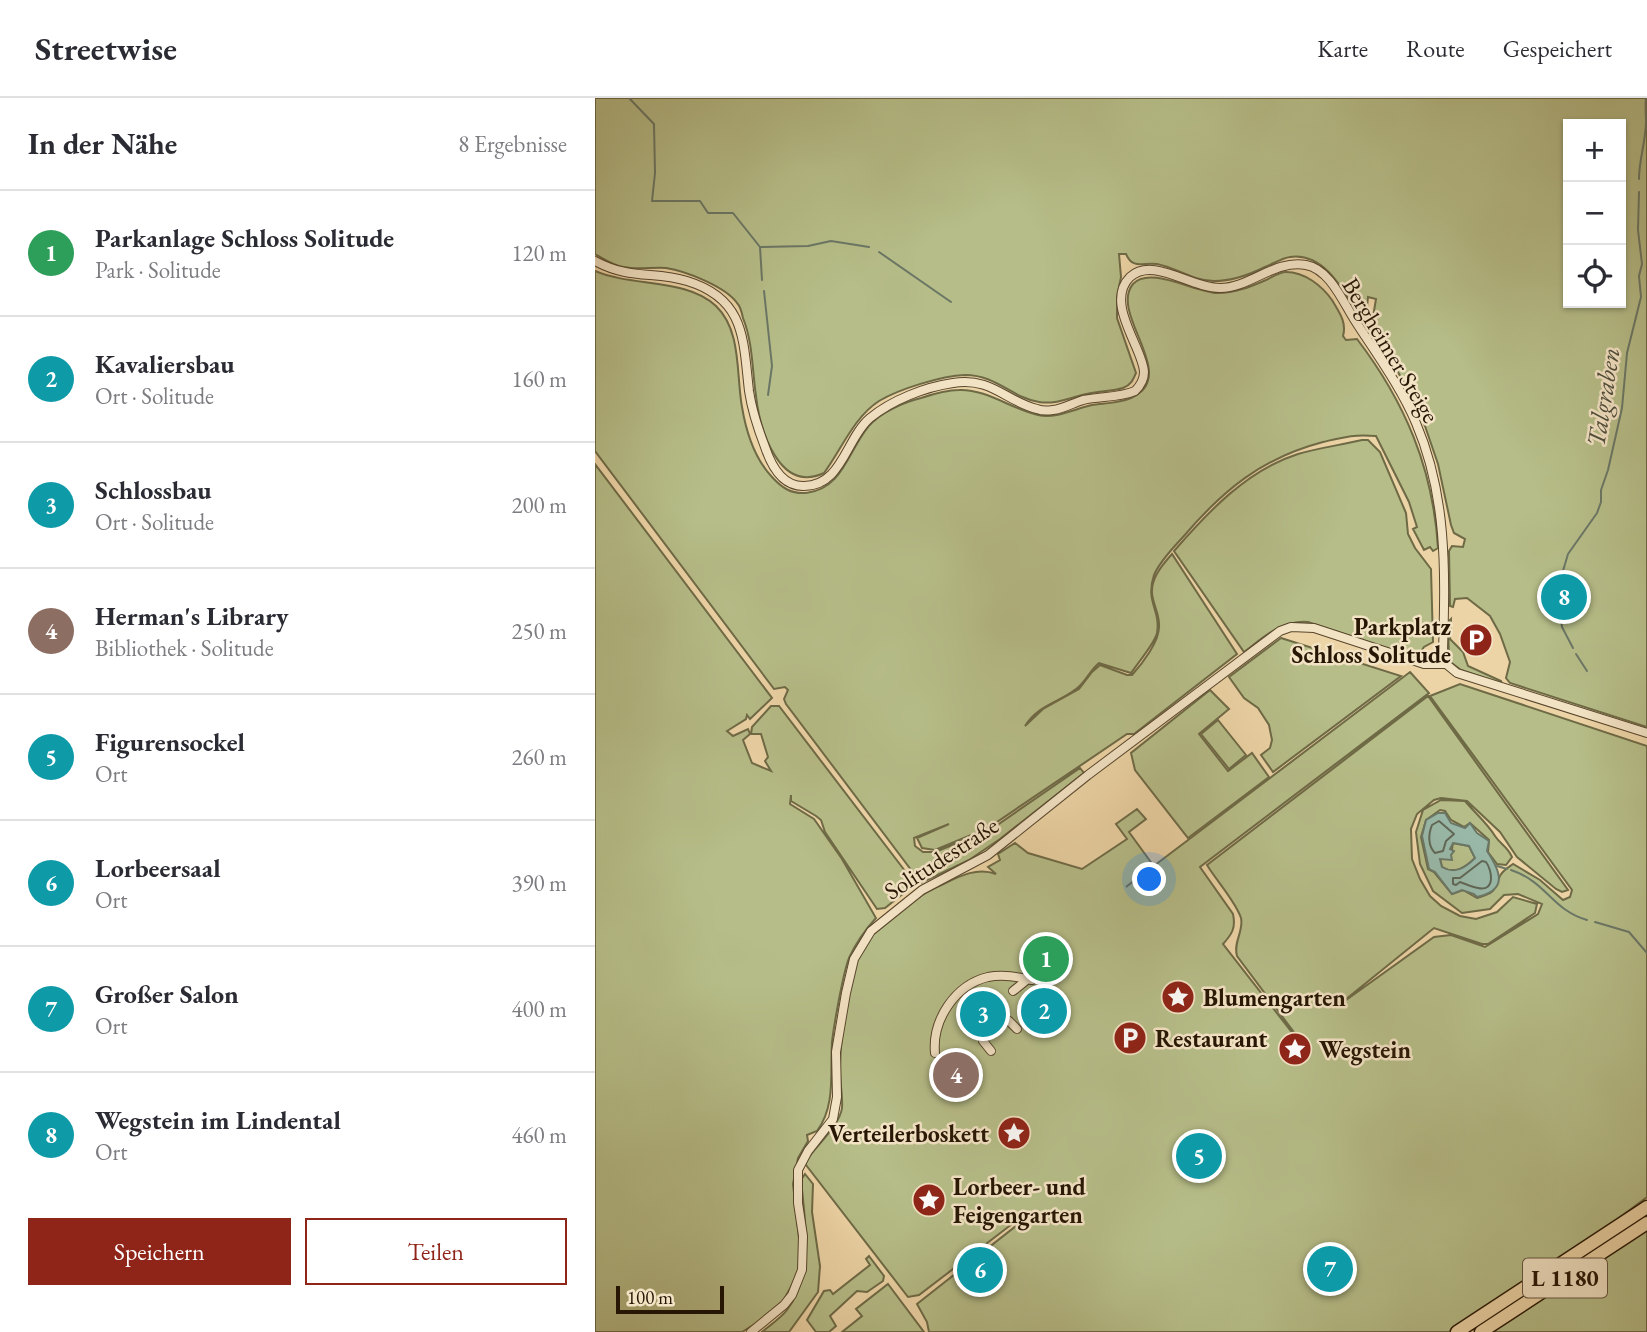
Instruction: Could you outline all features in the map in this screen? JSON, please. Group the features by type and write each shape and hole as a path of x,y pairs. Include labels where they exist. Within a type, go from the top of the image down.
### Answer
{"highway":[{"name":"L 1180","path":"1457,1332 1645,1211"},
{"name":"L 1180","path":"1481,1332 1645,1211"}],"street":[{"name":"Bergheimer Steige","path":"595,261 619,273 685,280 719,296 739,322 744,337 751,405 767,453 785,481 798,486 809,486 832,474 857,433 870,418 897,401 938,386 958,382 981,384 1041,411 1056,410 1083,400 1135,391 1140,386 1144,372 1126,324 1122,299 1127,281 1139,271 1155,269 1201,286 1224,289 1246,283 1288,265 1314,268 1329,281 1363,332 1406,403 1422,439 1444,540 1445,664"},
{"name":"Solitudestraße","path":"751,1332 784,1305 792,1295 801,1270 803,1236 798,1203 798,1170 808,1151 832,1119 837,1097 836,1052 850,974 861,944 881,921 922,890 988,855 1088,775 1280,631 1302,626 1314,628 1424,664 1445,664 1457,673 1647,733"},
{"path":"936,1053 937,1029 945,1010 981,983 1001,975 1030,979 1013,991"},
{"path":"1009,1021 1017,1029"},
{"path":"983,1041 991,1051"}],"green space":[{"path":"595,98 1647,98 1647,727 1510,683 1506,678 1510,662 1490,616 1467,598 1455,599 1453,607 1450,606 1449,551 1452,546 1463,547 1465,539 1454,533 1451,525 1438,464 1425,426 1409,391 1375,333 1373,317 1376,299 1368,297 1366,317 1359,316 1340,285 1323,267 1313,261 1302,257 1287,258 1253,273 1214,281 1199,279 1157,264 1135,264 1126,254 1119,254 1121,277 1117,318 1136,373 1128,385 1046,403 1029,400 995,382 976,376 955,376 921,384 887,396 870,408 855,425 824,473 808,477 795,475 784,467 767,441 758,410 749,337 740,308 732,297 684,272 666,268 620,266 595,254"},
{"path":"595,271 690,291 716,306 724,316 734,341 744,416 756,453 779,484 787,490 801,493 818,490 837,477 868,427 879,417 900,405 930,395 969,391 1045,416 1135,396 1146,386 1149,373 1129,311 1128,296 1133,284 1141,279 1162,278 1218,293 1242,289 1284,272 1300,274 1318,285 1332,300 1343,322 1343,336 1346,340 1357,339 1402,412 1423,463 1430,490 1438,548 1433,551 1430,547 1424,550 1413,529 1417,527 1409,502 1376,436 1343,437 1301,449 1245,478 1198,520 1167,555 1154,575 1152,584 1151,592 1157,618 1157,633 1131,673 1099,663 1079,686 1036,713 1025,726 1043,709 1079,689 1100,665 1132,675 1149,652 1158,633 1159,620 1152,586 1160,569 1172,554 1237,654 1134,734 1127,734 988,828 935,850 922,848 917,838 949,824 914,838 915,846 923,852 935,852 990,830 1080,768 1084,773 969,860 921,883 786,704 784,699 788,690 785,687 774,689 595,451"},
{"path":"1368,440 1380,452 1406,513 1408,534 1431,569 1433,642 1424,647 1416,658 1308,622 1298,622 1273,631 1244,652 1174,551 1215,507 1262,470 1298,454"},
{"path":"595,464 772,698 750,719 747,715 746,719 727,731 733,736 748,729 750,734 743,740 752,763 771,771 765,761 768,757 761,734 751,734 752,727 771,706 779,706 915,884 885,908 877,909 825,832 821,820 791,801 791,795 790,804 814,819 842,859 876,918 864,932 849,958 832,1042 830,1100 823,1121 817,1131 807,1135 808,1141 798,1158 793,1184 801,1256 798,1274 782,1303 768,1316 742,1332 595,1332"},
{"path":"1451,619 1450,639 1463,652 1468,666 1501,681 1502,684 1461,670 1449,661 1448,622"},
{"path":"1281,638 1401,676 1273,772 1261,755 1270,748 1272,740 1269,725 1258,708 1244,698 1229,677"},
{"path":"1410,672 1429,693 1200,867 1233,914 1233,930 1223,944 1296,1035 1237,956 1241,918 1207,865 1428,696 1568,890 1562,892 1556,889 1517,857 1500,832 1467,801 1441,798 1434,800 1417,814 1411,829 1412,859 1430,896 1441,906 1460,916 1476,919 1497,912 1513,897 1537,904 1535,913 1488,944 1434,928 1335,1008 1434,937 1451,935 1485,947 1538,914 1542,904 1518,894 1504,895 1490,909 1462,913 1433,891 1420,864 1416,832 1423,810 1441,800 1465,801 1512,857 1506,865 1497,864 1488,852 1489,840 1470,823 1464,827 1440,810 1426,820 1421,837 1428,869 1434,872 1452,894 1463,890 1477,898 1487,895 1495,888 1502,872 1513,864 1540,880 1563,900 1570,897 1572,890 1430,696 1460,684 1647,746 1647,1197 1591,1239 1449,1332 929,1332 927,1322 917,1304 1021,1222 1016,1221 919,1295 908,1297 806,1165 806,1161 832,1129 842,1108 840,1070 846,1006 857,961 867,941 895,914 927,892 972,873 996,874 988,867 1000,860 998,854 1015,843 1028,853 1082,869 1127,839 1116,824 1137,809 1146,819 1129,832 1153,865 1126,887"},
{"path":"1210,690 1229,709 1199,734 1228,771 1252,753 1269,777 1188,838 1135,770 1131,753"},
{"path":"1218,720 1246,755 1229,769 1201,734"},
{"path":"1453,843 1469,846 1475,858 1456,870 1442,867 1440,859 1451,854"},
{"path":"805,1174 813,1184 812,1212 820,1266 818,1292 789,1332 762,1332 787,1310 802,1280 806,1230 801,1180"},
{"path":"1647,1228 1647,1332 1490,1332"},
{"path":"869,1256 884,1276 883,1281 867,1292 857,1291 830,1316 836,1326 829,1332 816,1332 807,1320 824,1291 830,1290 833,1294 870,1265 866,1259"},
{"path":"888,1284 924,1332 842,1332 862,1316 856,1309"}],"water":[{"path":"1438,813 1445,813 1451,823 1465,828 1470,823 1477,833 1489,841 1487,851 1496,866 1499,879 1494,890 1477,897 1462,890 1452,894 1435,872 1429,869 1422,836 1426,820","holes":["1453,843 1469,846 1475,858 1468,864 1456,870 1442,867 1440,859 1452,860 1454,851 1450,849"]}],"waterway":[{"path":"629,98 654,124 655,173 652,201 700,201 708,213 733,213 760,247 762,280"},
{"name":"Talgraben","path":"1639,179 1646,128 1646,98"},
{"name":"Talgraben","path":"1560,598 1560,581 1568,554 1597,513 1601,502 1601,490 1622,408 1627,353 1641,297 1639,192"},
{"path":"760,247 808,246 831,241 869,247"},
{"path":"879,252 951,302"},
{"path":"764,291 772,366 768,395"},
{"name":"Talgraben","path":"1559,606 1562,627 1573,648"},
{"name":"Talgraben","path":"1576,654 1587,671"},
{"path":"1497,866 1507,869"},
{"path":"1511,870 1533,881 1565,910 1587,920"},
{"path":"1595,922 1629,932 1647,953"}],"place":[{"name":"Wegstein im Lindental","path":"1564,597"},
{"name":"Parkplatz Schloss Solitude","path":"1476,640"},
{"name":"Parkanlage Schloss Solitude","path":"1046,959"},
{"name":"Blumengarten","path":"1178,997"},
{"name":"Kavaliersbau","path":"1044,1011"},
{"name":"Schlossbau","path":"983,1014"},
{"name":"Restaurant","path":"1130,1038"},
{"name":"Wegstein","path":"1295,1049"},
{"name":"Herman's Library","path":"956,1075"},
{"name":"Verteilerboskett","path":"1014,1133"},
{"name":"Figurensockel","path":"1199,1156"},
{"name":"Lorbeer- und Feigengarten","path":"929,1200"},
{"name":"Großer Salon","path":"1330,1269"},
{"name":"Lorbeersaal","path":"980,1270"}]}
